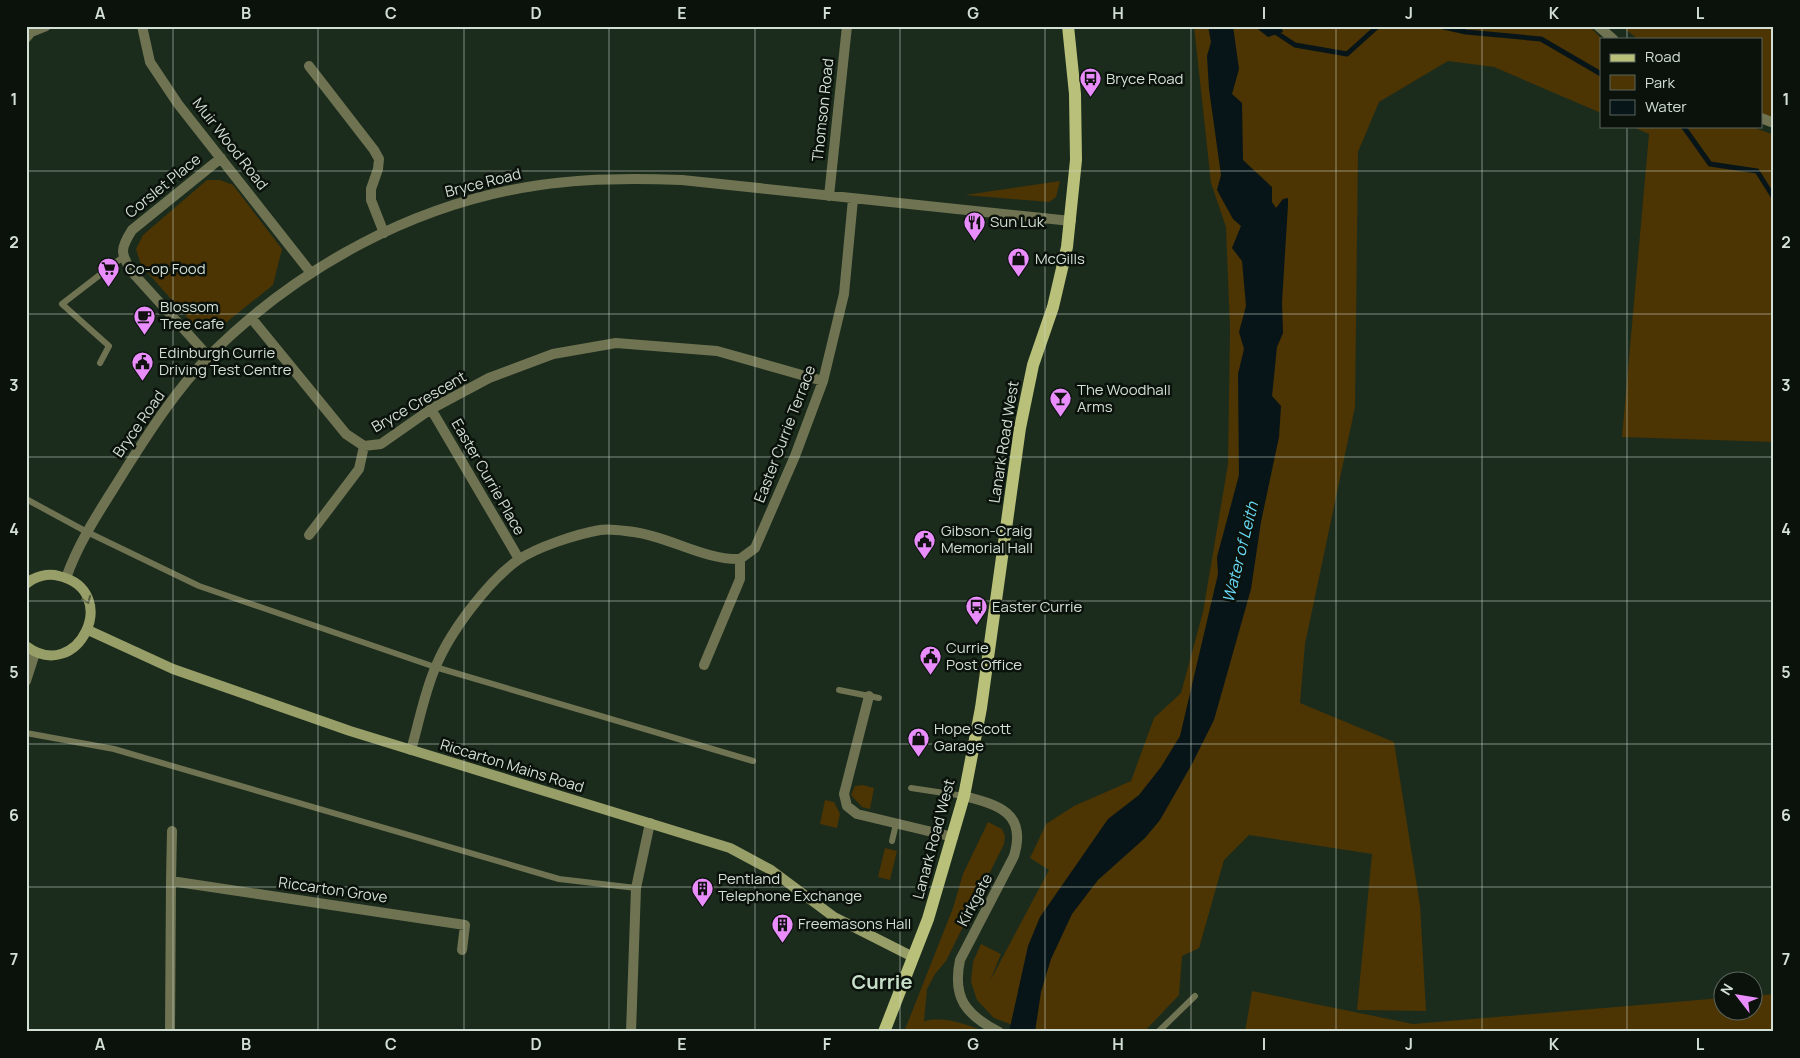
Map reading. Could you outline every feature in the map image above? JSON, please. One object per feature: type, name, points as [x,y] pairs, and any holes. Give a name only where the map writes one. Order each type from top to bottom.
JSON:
[{"type":"main road","name":"Lanark Road West","points":[[884,1032],[928,919],[964,796],[981,708],[1020,428],[1033,365],[1060,278],[1071,221],[1076,160],[1076,126],[1073,57],[1068,26]]},
{"type":"street","points":[[26,38],[31,32],[46,26]]},
{"type":"street","name":"Muir Wood Road","points":[[142,26],[150,62],[310,273]]},
{"type":"street","name":"Thomson Road","points":[[829,196],[847,26]]},
{"type":"street","points":[[1598,26],[1613,38]]},
{"type":"street","points":[[309,66],[379,159],[371,200],[384,233]]},
{"type":"street","points":[[1762,118],[1774,123]]},
{"type":"street","name":"Corslet Place","points":[[123,257],[123,244],[132,230],[221,158]]},
{"type":"street","name":"Bryce Road","points":[[66,578],[87,532],[154,424],[209,357],[252,319],[310,273],[344,252],[433,212],[491,195],[540,185],[598,179],[682,180],[1071,221]]},
{"type":"street","name":"Easter Currie Terrace","points":[[740,559],[755,548],[795,456],[823,381],[844,294],[853,199]]},
{"type":"street","points":[[123,257],[132,272],[209,357]]},
{"type":"street","points":[[252,319],[346,434],[364,446]]},
{"type":"street","name":"Bryce Crescent","points":[[309,534],[359,469],[364,446],[381,444],[431,409],[490,378],[552,354],[616,343],[717,351],[823,381]]},
{"type":"street","name":"Easter Currie Place","points":[[431,409],[519,559]]},
{"type":"street","points":[[411,750],[436,667],[456,630],[485,591],[519,559],[565,539],[602,530],[635,532],[676,542],[724,559],[740,559],[740,579],[704,665]]},
{"type":"street","points":[[26,584],[42,576],[54,575],[66,578],[81,589],[90,605],[91,618],[88,630],[81,641],[71,649],[59,654],[35,653],[26,646]]},
{"type":"street","name":"Riccarton Mains Road","points":[[88,630],[173,669],[411,750],[730,848],[752,858],[834,917],[913,956]]},
{"type":"street","points":[[26,681],[35,653]]},
{"type":"street","points":[[869,696],[845,788],[845,800],[856,814],[953,837]]},
{"type":"street","name":"Kirkgate","points":[[964,796],[985,801],[1006,811],[1018,830],[1018,844],[1014,856],[960,960],[957,974],[960,998],[966,1008],[983,1023],[999,1032]]},
{"type":"street","points":[[631,1032],[636,888],[650,823]]},
{"type":"street","points":[[170,1032],[172,831]]},
{"type":"street","name":"Riccarton Grove","points":[[171,881],[465,925],[462,950]]},
{"type":"lane","points":[[100,363],[109,346],[62,304],[123,257]]},
{"type":"lane","points":[[26,499],[87,532],[199,586],[436,667],[753,761]]},
{"type":"lane","points":[[838,690],[879,698]]},
{"type":"lane","points":[[26,733],[114,749],[559,879],[636,888]]},
{"type":"lane","points":[[911,788],[964,796]]},
{"type":"lane","points":[[892,841],[896,824]]},
{"type":"lane","points":[[1158,1032],[1195,996]]},
{"type":"green space","points":[[1194,26],[1589,26],[1601,38],[1600,113],[1494,67],[1448,61],[1379,102],[1358,152],[1355,407],[1305,644],[1300,703],[1394,742],[1420,905],[1426,1011],[1357,1010],[1372,854],[1249,835],[1224,860],[1199,948],[1182,956],[1179,995],[1144,1032],[1031,1032],[994,1018],[977,1000],[971,982],[973,962],[981,944],[1001,954],[990,981],[1049,870],[1030,858],[1046,824],[1074,806],[1131,781],[1154,718],[1181,693],[1203,612],[1228,464],[1230,329],[1226,227],[1211,183]]},
{"type":"green space","points":[[1621,26],[1774,26],[1774,119],[1762,113],[1762,38],[1637,38]]},
{"type":"green space","points":[[1636,128],[1755,128],[1774,135],[1774,442],[1622,437],[1649,134]]},
{"type":"green space","points":[[207,180],[220,180],[233,185],[282,249],[273,285],[223,325],[192,323],[141,265],[136,249],[143,235]]},
{"type":"green space","points":[[1060,181],[1056,197],[1049,202],[965,195]]},
{"type":"green space","points":[[863,785],[874,788],[870,809],[862,807],[851,795],[855,786]]},
{"type":"green space","points":[[825,800],[834,802],[840,814],[837,828],[820,824]]},
{"type":"green space","points":[[988,822],[1002,829],[1005,836],[1004,844],[946,961],[935,974],[927,989],[924,1021],[948,1020],[986,1032],[904,1032],[953,908],[963,874]]},
{"type":"green space","points":[[885,848],[897,851],[890,880],[878,877]]},
{"type":"green space","points":[[1252,991],[1413,1024],[1712,999],[1712,1020],[1762,1020],[1762,995],[1774,994],[1774,1032],[1245,1032]]},
{"type":"water","name":"Water of Leith","points":[[1208,26],[1233,26],[1239,69],[1232,94],[1242,103],[1243,160],[1272,187],[1272,202],[1276,208],[1283,199],[1288,198],[1282,302],[1283,333],[1277,347],[1272,396],[1281,406],[1279,437],[1261,522],[1251,589],[1214,720],[1192,764],[1160,820],[1145,838],[1098,880],[1072,914],[1051,959],[1041,992],[1035,1032],[1009,1032],[1028,946],[1040,917],[1108,819],[1139,795],[1161,767],[1180,736],[1218,574],[1217,557],[1239,475],[1238,374],[1244,349],[1239,332],[1246,306],[1242,261],[1232,248],[1241,226],[1233,219],[1217,190],[1221,175],[1209,89],[1207,56],[1211,42]]},
{"type":"water","points":[[1254,26],[1281,26],[1283,32],[1268,37]]},
{"type":"waterway","points":[[1266,26],[1295,45],[1347,54],[1378,26]]},
{"type":"waterway","points":[[1439,26],[1466,32],[1541,39],[1600,73]]},
{"type":"waterway","points":[[1684,128],[1710,164],[1757,171],[1774,198]]},
{"type":"place","name":"Bryce Road","points":[[1090,98]]},
{"type":"place","name":"Sun Luk","points":[[974,241]]},
{"type":"place","name":"McGills","points":[[1019,278]]},
{"type":"place","name":"Co-op Food","points":[[109,288]]},
{"type":"place","name":"Blossom Tree cafe","points":[[144,335]]},
{"type":"place","name":"Edinburgh Currie Driving Test Centre","points":[[143,381]]},
{"type":"place","name":"The Woodhall Arms","points":[[1061,418]]},
{"type":"place","name":"Gibson-Craig Memorial Hall","points":[[925,559]]},
{"type":"place","name":"Easter Currie","points":[[976,626]]},
{"type":"place","name":"Currie Post Office","points":[[930,676]]},
{"type":"place","name":"Hope Scott Garage","points":[[918,757]]},
{"type":"place","name":"Pentland Telephone Exchange","points":[[702,907]]},
{"type":"place","name":"Freemasons Hall","points":[[782,943]]},
{"type":"district","name":"Currie","points":[[882,982]]}]
